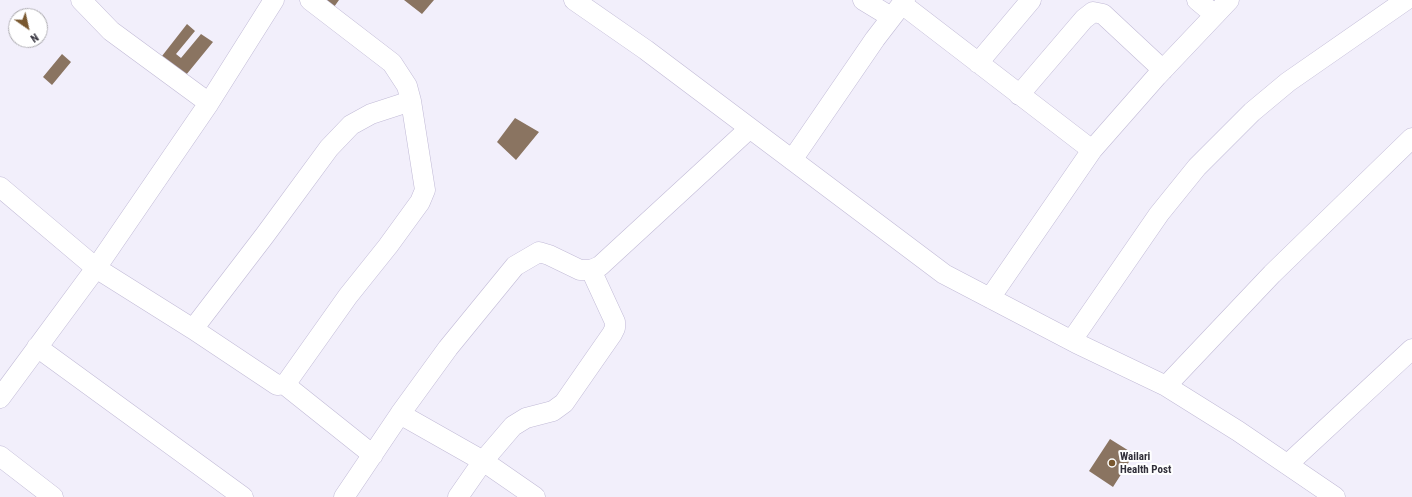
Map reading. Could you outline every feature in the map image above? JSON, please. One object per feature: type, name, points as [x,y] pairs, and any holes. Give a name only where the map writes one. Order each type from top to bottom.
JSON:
[{"type":"street","points":[[81,0],[111,31],[209,103]]},
{"type":"street","points":[[0,398],[96,268],[209,103],[274,0]]},
{"type":"street","points":[[284,384],[287,382],[348,296],[388,246],[420,202],[425,190],[411,101],[407,86],[392,63],[310,0]]},
{"type":"street","points":[[574,0],[596,7],[646,50],[944,274],[1072,340],[1166,386],[1288,464],[1335,497]]},
{"type":"street","points":[[863,0],[899,7],[978,63],[1092,150]]},
{"type":"street","points":[[978,63],[1031,0]]},
{"type":"street","points":[[1197,0],[1215,15]]},
{"type":"street","points":[[990,298],[1092,150],[1163,70],[1229,0]]},
{"type":"street","points":[[1072,340],[1159,214],[1197,167],[1252,112],[1288,82],[1406,0]]},
{"type":"street","points":[[792,160],[875,38],[899,7]]},
{"type":"street","points":[[1019,95],[1084,18],[1094,12],[1104,14],[1163,70]]},
{"type":"street","points":[[193,329],[329,148],[351,125],[371,114],[411,101]]},
{"type":"street","points":[[344,497],[400,414],[448,348],[515,266],[539,252],[549,255],[580,270],[591,270],[600,266],[750,128]]},
{"type":"street","points":[[1166,386],[1272,274],[1412,138]]},
{"type":"street","points":[[0,187],[96,268],[277,384],[284,384],[373,455]]},
{"type":"street","points":[[458,497],[484,461],[513,426],[526,418],[553,411],[564,403],[612,334],[615,328],[615,322],[591,270]]},
{"type":"street","points":[[37,347],[243,497]]},
{"type":"street","points":[[1288,464],[1412,349]]},
{"type":"street","points":[[400,414],[484,461],[534,497]]},
{"type":"street","points":[[0,456],[52,497]]},
{"type":"building","points":[[323,0],[339,0],[334,7]]},
{"type":"building","points":[[404,0],[434,0],[422,14]]},
{"type":"building","points":[[187,24],[195,31],[176,54],[181,58],[201,34],[213,42],[186,75],[162,56]]},
{"type":"building","points":[[62,54],[71,62],[52,85],[43,77]]},
{"type":"building","points":[[515,118],[539,132],[516,160],[497,142]]},
{"type":"building","name":"Wailari Health Post","points":[[1110,439],[1134,454],[1113,487],[1089,471]]},
{"type":"place","name":"Wailari Health Post","points":[[1112,463]]}]
